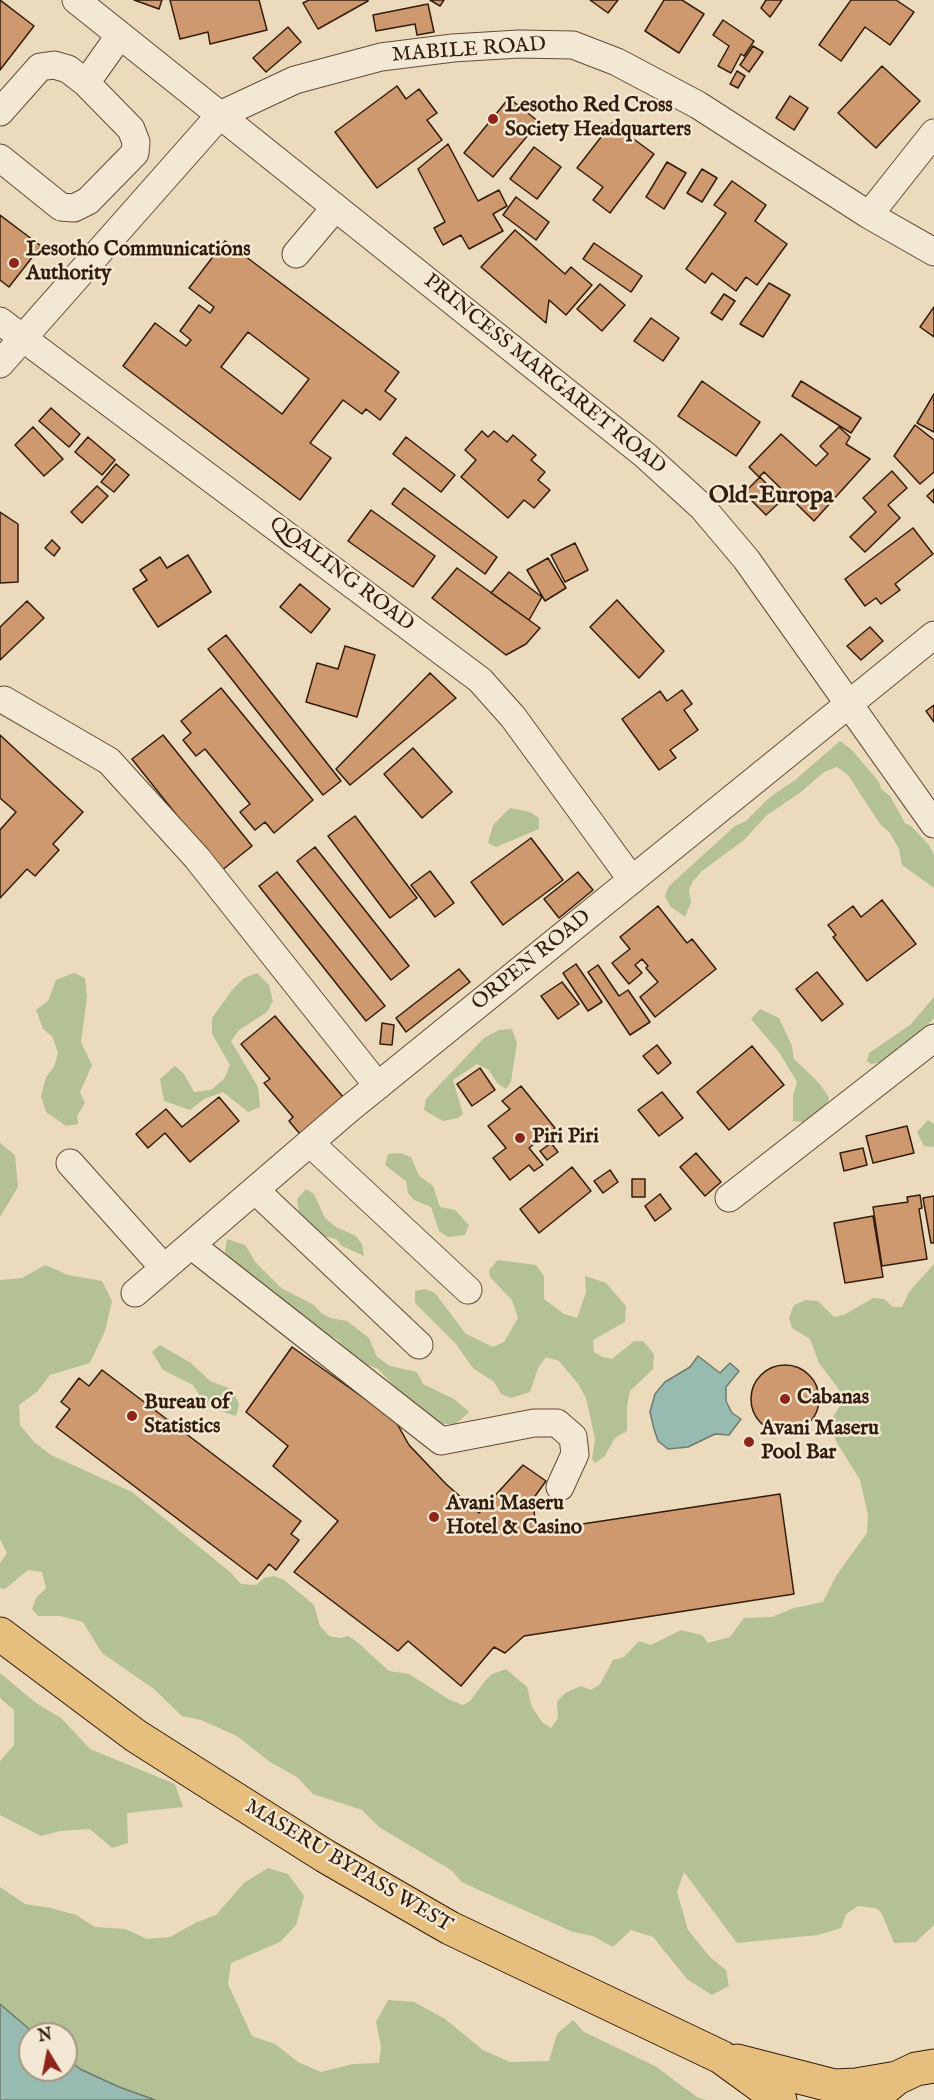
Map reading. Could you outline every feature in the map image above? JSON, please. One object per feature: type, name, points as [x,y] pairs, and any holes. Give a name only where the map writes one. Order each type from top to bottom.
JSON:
[{"type":"main road","name":"MASERU BYPASS WEST","points":[[0,1634],[136,1736],[325,1857],[450,1928],[721,2057]]},
{"type":"main road","points":[[721,2057],[834,2085],[856,2085],[911,2073]]},
{"type":"main road","points":[[721,2057],[780,2100]]},
{"type":"street","name":"PRINCESS MARGARET ROAD","points":[[76,0],[645,455],[702,507],[746,559],[934,824]]},
{"type":"street","points":[[86,83],[120,35]]},
{"type":"street","name":"MABILE ROAD","points":[[0,364],[220,115],[295,80],[381,57],[453,48],[519,44],[573,45],[617,62],[698,105],[869,215],[934,252]]},
{"type":"street","points":[[0,112],[40,67],[54,65],[68,69],[86,83],[131,129],[136,142],[135,153],[88,201],[74,208],[61,207],[0,158]]},
{"type":"street","points":[[869,215],[934,133]]},
{"type":"street","points":[[296,255],[335,208]]},
{"type":"street","name":"QOALING ROAD","points":[[0,321],[480,680],[513,717],[632,880]]},
{"type":"street","name":"ORPEN ROAD","points":[[135,1293],[378,1086],[934,635]]},
{"type":"street","points":[[4,700],[109,761],[197,858],[378,1086]]},
{"type":"street","points":[[729,1198],[934,1038]]},
{"type":"street","points":[[310,1143],[468,1290]]},
{"type":"street","points":[[70,1163],[164,1268]]},
{"type":"street","points":[[255,1190],[419,1345]]},
{"type":"street","points":[[191,1245],[441,1442],[534,1423],[557,1423],[573,1437],[575,1454],[560,1487]]},
{"type":"green space","points":[[840,741],[852,750],[879,782],[881,789],[890,796],[905,823],[911,826],[929,845],[934,855],[934,888],[902,865],[899,849],[890,833],[880,824],[848,775],[837,767],[824,772],[801,792],[767,815],[744,840],[702,871],[689,890],[691,902],[685,917],[670,906],[665,896],[669,886],[735,826],[746,821],[769,798],[795,780]]},
{"type":"green space","points":[[510,808],[530,812],[539,818],[539,829],[496,847],[488,843],[493,825]]},
{"type":"green space","points":[[74,973],[85,978],[87,997],[81,1042],[92,1065],[80,1092],[85,1103],[77,1116],[78,1124],[66,1126],[46,1112],[41,1096],[46,1077],[54,1067],[58,1053],[52,1036],[43,1029],[36,1010],[48,1001],[56,980]]},
{"type":"green space","points":[[257,973],[269,985],[273,1001],[267,1012],[239,1030],[231,1041],[258,1087],[260,1107],[248,1112],[223,1092],[204,1099],[190,1110],[164,1101],[160,1079],[175,1066],[184,1074],[194,1092],[211,1090],[224,1079],[230,1065],[212,1034],[212,1018],[232,990],[244,978]]},
{"type":"green space","points":[[934,997],[934,1018],[920,1033],[887,1061],[871,1064],[867,1061],[869,1053],[910,1025]]},
{"type":"green space","points":[[760,1009],[779,1018],[792,1046],[794,1059],[818,1082],[829,1097],[826,1110],[814,1123],[793,1121],[793,1096],[797,1082],[779,1052],[751,1019]]},
{"type":"green space","points":[[512,1029],[517,1043],[511,1082],[506,1089],[497,1083],[489,1070],[477,1064],[453,1080],[463,1114],[458,1118],[443,1121],[424,1110],[426,1099],[484,1038],[499,1030]]},
{"type":"green space","points":[[928,1120],[934,1124],[934,1147],[924,1146],[917,1132]]},
{"type":"green space","points":[[0,1143],[15,1155],[18,1187],[0,1217]]},
{"type":"green space","points":[[400,1153],[411,1157],[419,1176],[433,1186],[440,1207],[455,1210],[469,1225],[465,1235],[448,1237],[439,1231],[431,1207],[414,1200],[408,1193],[406,1181],[385,1165],[388,1154]]},
{"type":"green space","points":[[306,1189],[314,1194],[325,1218],[336,1227],[356,1236],[362,1244],[364,1256],[342,1246],[336,1239],[323,1236],[299,1214],[297,1199]]},
{"type":"green space","points":[[227,1239],[245,1245],[256,1263],[281,1288],[314,1305],[330,1318],[347,1321],[369,1338],[377,1357],[390,1366],[417,1372],[423,1384],[454,1399],[469,1412],[456,1424],[439,1424],[399,1391],[378,1369],[356,1360],[337,1339],[308,1326],[303,1315],[228,1265],[225,1251]]},
{"type":"green space","points":[[498,1260],[536,1265],[544,1276],[544,1299],[564,1314],[577,1318],[586,1292],[585,1276],[606,1283],[626,1306],[625,1322],[593,1340],[594,1352],[612,1359],[634,1341],[643,1341],[654,1354],[653,1369],[630,1391],[627,1406],[627,1431],[615,1438],[604,1457],[595,1463],[592,1459],[595,1439],[586,1398],[579,1385],[559,1361],[546,1357],[538,1368],[530,1392],[511,1398],[501,1394],[494,1382],[473,1368],[456,1344],[415,1303],[415,1291],[425,1289],[435,1293],[466,1334],[493,1347],[504,1342],[518,1318],[512,1300],[490,1277],[489,1270]]},
{"type":"green space","points":[[934,1264],[934,1925],[916,1942],[894,1943],[881,1912],[875,1908],[858,1906],[846,1914],[841,1928],[818,1935],[737,1943],[684,1872],[677,1892],[688,1930],[710,1957],[726,1970],[729,1986],[712,1995],[687,1979],[653,1937],[631,1930],[613,1947],[593,1936],[573,1932],[481,1891],[462,1882],[451,1870],[379,1827],[362,1810],[313,1794],[297,1777],[270,1762],[237,1736],[201,1720],[182,1716],[154,1689],[102,1653],[83,1622],[60,1616],[38,1616],[32,1609],[36,1598],[46,1588],[42,1572],[28,1570],[5,1589],[0,1588],[0,1563],[7,1553],[0,1539],[0,1280],[22,1278],[45,1265],[68,1275],[102,1281],[112,1301],[105,1331],[90,1363],[50,1375],[37,1392],[19,1405],[20,1425],[34,1442],[51,1455],[132,1492],[230,1572],[241,1584],[256,1585],[264,1578],[274,1576],[284,1580],[314,1605],[320,1626],[329,1636],[340,1638],[348,1636],[389,1671],[409,1674],[450,1700],[463,1705],[470,1701],[492,1674],[506,1669],[527,1687],[532,1707],[542,1722],[551,1728],[558,1718],[557,1702],[565,1693],[581,1686],[591,1690],[600,1684],[613,1660],[624,1657],[639,1641],[651,1645],[681,1630],[702,1635],[708,1643],[730,1637],[744,1618],[772,1617],[794,1608],[823,1602],[836,1576],[867,1533],[868,1515],[860,1480],[837,1443],[829,1423],[842,1403],[838,1388],[819,1363],[810,1339],[792,1328],[789,1318],[794,1305],[806,1300],[818,1301],[834,1317],[844,1315],[873,1298],[884,1299],[893,1307],[902,1307],[909,1292]]},
{"type":"green space","points":[[160,1345],[191,1363],[210,1381],[233,1390],[239,1405],[236,1416],[206,1406],[193,1385],[163,1370],[152,1352]]},
{"type":"green space","points":[[0,1673],[36,1703],[61,1718],[90,1749],[175,1784],[183,1807],[127,1813],[128,1843],[112,1848],[90,1829],[60,1831],[41,1836],[0,1815],[0,1761],[14,1745],[14,1710],[0,1698]]},
{"type":"green space","points":[[268,1868],[288,1874],[304,1896],[296,1925],[280,1942],[231,1963],[228,1984],[252,2036],[275,2044],[298,2062],[321,2072],[353,2064],[379,2063],[381,2047],[376,2022],[388,2000],[414,2002],[445,2019],[483,2050],[510,2062],[549,2061],[557,2034],[573,2020],[584,2032],[655,2066],[697,2097],[706,2100],[155,2100],[119,2087],[78,2067],[78,2022],[21,2022],[0,2004],[0,1887],[25,1904],[76,1915],[95,1927],[125,1929],[147,1939],[170,1937],[195,1923],[216,1915],[244,1883]]},
{"type":"water","points":[[698,1356],[720,1373],[730,1363],[739,1371],[726,1387],[726,1401],[732,1413],[741,1419],[729,1435],[715,1434],[688,1447],[668,1449],[658,1441],[654,1429],[650,1412],[655,1394],[665,1382],[690,1367]]},
{"type":"water","points":[[0,2004],[21,2022],[18,2022],[18,2082],[78,2082],[78,2067],[119,2087],[155,2100],[0,2100]]},
{"type":"building","points":[[0,0],[34,26],[0,70]]},
{"type":"building","points":[[134,0],[162,0],[159,9]]},
{"type":"building","points":[[170,0],[259,0],[267,30],[210,44],[208,32],[180,39]]},
{"type":"building","points":[[309,0],[368,1],[318,29],[303,3]]},
{"type":"building","points":[[430,0],[444,0],[440,6]]},
{"type":"building","points":[[590,0],[618,0],[608,13]]},
{"type":"building","points":[[664,0],[682,0],[704,14],[679,53],[645,31]]},
{"type":"building","points":[[766,0],[782,0],[770,17],[761,8]]},
{"type":"building","points":[[851,0],[896,0],[914,12],[890,45],[865,27],[841,61],[819,45]]},
{"type":"building","points":[[428,4],[434,32],[417,35],[415,24],[376,31],[373,15]]},
{"type":"building","points":[[723,20],[754,41],[744,56],[741,54],[731,73],[718,66],[729,46],[713,35]]},
{"type":"building","points":[[288,27],[301,42],[266,72],[253,58]]},
{"type":"building","points":[[753,46],[763,52],[749,72],[740,65]]},
{"type":"building","points":[[882,66],[920,101],[876,148],[838,113]]},
{"type":"building","points":[[737,71],[745,76],[738,88],[730,84]]},
{"type":"building","points":[[397,86],[406,99],[419,89],[437,113],[427,120],[442,140],[377,188],[335,132]]},
{"type":"building","points":[[790,96],[808,108],[794,130],[776,118]]},
{"type":"building","points":[[509,98],[539,122],[493,177],[464,153]]},
{"type":"building","points":[[612,123],[654,154],[610,213],[593,200],[603,187],[577,168]]},
{"type":"building","points":[[448,144],[478,201],[499,190],[507,206],[493,214],[503,231],[469,249],[461,235],[443,245],[434,228],[445,222],[418,169]]},
{"type":"building","points":[[534,147],[561,167],[537,199],[510,179]]},
{"type":"building","points":[[667,162],[686,173],[664,209],[646,197]]},
{"type":"building","points":[[702,169],[717,178],[702,202],[687,193]]},
{"type":"building","points":[[732,181],[766,205],[755,221],[787,244],[757,285],[746,277],[736,291],[712,273],[705,283],[686,269],[726,213],[714,205]]},
{"type":"building","points":[[516,197],[549,222],[536,240],[503,215]]},
{"type":"building","name":"Lesotho Communications Authority","points":[[0,215],[41,246],[9,287],[0,280]]},
{"type":"building","points":[[515,230],[565,274],[571,267],[592,285],[566,315],[549,300],[546,323],[481,267]]},
{"type":"building","points":[[225,241],[399,372],[385,391],[396,399],[380,420],[366,409],[362,414],[343,400],[310,443],[331,458],[300,500],[123,366],[155,323],[186,346],[191,340],[180,331],[199,305],[210,313],[214,307],[189,288]],"holes":[[[248,332],[309,379],[282,414],[221,367]]]},
{"type":"building","points":[[594,243],[642,276],[631,292],[583,259]]},
{"type":"building","points":[[769,283],[790,295],[763,337],[740,324]]},
{"type":"building","points":[[600,284],[625,305],[602,331],[577,309]]},
{"type":"building","points":[[724,294],[735,301],[722,320],[711,313]]},
{"type":"building","points":[[934,307],[934,337],[920,327]]},
{"type":"building","points":[[651,318],[679,338],[663,361],[634,341]]},
{"type":"building","points":[[702,381],[760,422],[736,456],[678,416]]},
{"type":"building","points":[[801,381],[861,418],[851,433],[792,396]]},
{"type":"building","points":[[934,394],[934,432],[917,423]]},
{"type":"building","points":[[51,408],[80,434],[69,447],[39,421]]},
{"type":"building","points":[[915,425],[934,440],[934,472],[920,484],[894,456]]},
{"type":"building","points":[[33,427],[63,459],[44,476],[15,445]]},
{"type":"building","points":[[839,427],[850,437],[846,444],[870,459],[814,521],[764,472],[759,477],[749,467],[781,434],[816,466],[828,454],[820,446]]},
{"type":"building","points":[[482,431],[488,437],[494,431],[507,442],[513,435],[536,455],[531,460],[545,472],[538,480],[550,490],[534,508],[524,500],[508,518],[461,477],[476,460],[465,450]]},
{"type":"building","points":[[88,437],[115,460],[102,475],[75,452]]},
{"type":"building","points":[[406,437],[455,475],[441,492],[393,454]]},
{"type":"building","points":[[116,464],[129,475],[114,492],[101,482]]},
{"type":"building","points":[[892,471],[907,488],[888,505],[900,518],[865,552],[850,537],[876,512],[863,498]]},
{"type":"building","points":[[760,477],[782,500],[766,515],[744,493]]},
{"type":"building","points":[[97,486],[108,496],[82,523],[71,512]]},
{"type":"building","points":[[404,488],[497,557],[485,574],[392,504]]},
{"type":"building","points":[[934,489],[934,503],[927,496]]},
{"type":"building","points":[[371,510],[435,556],[413,587],[348,541]]},
{"type":"building","points":[[0,512],[18,524],[18,582],[0,583]]},
{"type":"building","points":[[913,528],[933,554],[895,584],[900,590],[881,604],[876,598],[865,606],[845,579]]},
{"type":"building","points":[[52,540],[60,548],[54,556],[45,548]]},
{"type":"building","points":[[575,543],[588,570],[565,582],[551,555]]},
{"type":"building","points":[[188,555],[211,592],[158,627],[133,589],[147,580],[140,570],[160,557],[167,568]]},
{"type":"building","points":[[548,558],[566,588],[545,601],[527,570]]},
{"type":"building","points":[[457,568],[540,628],[526,644],[506,655],[432,598]]},
{"type":"building","points":[[509,572],[542,597],[529,620],[491,593]]},
{"type":"building","points":[[300,584],[330,609],[311,633],[280,607]]},
{"type":"building","points":[[617,600],[664,651],[639,678],[590,627]]},
{"type":"building","points":[[27,601],[44,618],[0,660],[0,627]]},
{"type":"building","points":[[870,627],[883,641],[861,660],[847,646]]},
{"type":"building","points":[[226,635],[341,781],[323,795],[208,649]]},
{"type":"building","points":[[345,646],[375,655],[357,717],[306,702],[317,663],[338,669]]},
{"type":"building","points":[[430,673],[456,698],[350,785],[336,769]]},
{"type":"building","points":[[221,688],[313,800],[274,833],[265,822],[255,830],[240,812],[250,804],[205,749],[196,756],[183,740],[191,733],[181,721]]},
{"type":"building","points":[[682,690],[692,704],[684,710],[698,730],[670,750],[676,758],[659,770],[622,719],[660,691],[667,701]]},
{"type":"building","points":[[934,705],[934,722],[926,711]]},
{"type":"building","points":[[0,735],[83,812],[53,844],[59,850],[35,876],[27,869],[0,898],[0,830],[16,812],[0,798]]},
{"type":"building","points":[[163,735],[252,846],[221,871],[132,759]]},
{"type":"building","points":[[413,748],[452,792],[422,818],[384,774]]},
{"type":"building","points":[[355,816],[417,898],[390,918],[328,836]]},
{"type":"building","points":[[531,838],[563,880],[503,925],[471,882]]},
{"type":"building","points":[[315,847],[409,966],[391,980],[297,861]]},
{"type":"building","points":[[430,871],[454,903],[435,917],[411,885]]},
{"type":"building","points":[[277,872],[385,1006],[366,1021],[259,886]]},
{"type":"building","points":[[578,872],[593,890],[559,918],[544,899]]},
{"type":"building","points":[[882,900],[916,944],[867,981],[833,937],[836,935],[828,925],[853,906],[861,917]]},
{"type":"building","points":[[658,906],[687,943],[692,939],[716,969],[655,1017],[640,997],[658,982],[646,968],[648,966],[642,959],[635,965],[642,973],[629,984],[612,963],[630,949],[620,937]]},
{"type":"building","points":[[576,964],[602,1002],[588,1011],[563,973]]},
{"type":"building","points":[[598,965],[619,996],[628,990],[650,1022],[630,1035],[588,972]]},
{"type":"building","points":[[459,969],[470,982],[406,1032],[396,1018]]},
{"type":"building","points":[[817,972],[843,1004],[822,1021],[796,989]]},
{"type":"building","points":[[562,982],[579,1004],[558,1019],[541,996]]},
{"type":"building","points":[[275,1016],[349,1104],[305,1140],[289,1121],[293,1117],[264,1083],[270,1079],[241,1044]]},
{"type":"building","points":[[382,1023],[394,1025],[392,1045],[380,1044]]},
{"type":"building","points":[[657,1045],[671,1063],[658,1074],[643,1056]]},
{"type":"building","points":[[752,1046],[784,1085],[729,1130],[697,1092]]},
{"type":"building","points":[[480,1068],[495,1090],[472,1106],[457,1084]]},
{"type":"building","name":"Piri Piri","points":[[521,1086],[555,1128],[529,1148],[543,1165],[534,1171],[529,1165],[510,1180],[493,1158],[506,1148],[488,1126],[510,1109],[502,1101]]},
{"type":"building","points":[[662,1092],[683,1118],[659,1136],[638,1110]]},
{"type":"building","points":[[219,1097],[239,1121],[190,1162],[165,1133],[148,1148],[136,1134],[166,1109],[182,1127]]},
{"type":"building","points":[[907,1126],[914,1153],[873,1163],[866,1136]]},
{"type":"building","points":[[551,1143],[558,1152],[547,1160],[540,1151]]},
{"type":"building","points":[[863,1148],[867,1165],[844,1171],[840,1153]]},
{"type":"building","points":[[696,1153],[721,1182],[705,1196],[680,1167]]},
{"type":"building","points":[[572,1167],[591,1191],[539,1233],[520,1209]]},
{"type":"building","points":[[610,1170],[618,1182],[603,1193],[594,1181]]},
{"type":"building","points":[[632,1179],[645,1179],[645,1197],[632,1197]]},
{"type":"building","points":[[660,1194],[671,1209],[655,1221],[645,1206]]},
{"type":"building","points":[[920,1195],[922,1208],[919,1209],[927,1259],[882,1266],[873,1207],[908,1202],[907,1197]]},
{"type":"building","points":[[934,1196],[934,1243],[931,1243],[923,1198]]},
{"type":"building","points":[[873,1216],[883,1277],[845,1283],[834,1223]]},
{"type":"building","name":"Avani Maseru Hotel & Casino","points":[[292,1347],[395,1420],[409,1445],[446,1484],[479,1513],[523,1465],[546,1481],[533,1499],[536,1531],[780,1494],[794,1594],[524,1636],[505,1653],[494,1647],[461,1686],[408,1641],[398,1651],[294,1572],[338,1521],[273,1466],[288,1446],[246,1412]]},
{"type":"building","name":"Cabanas","points":[[778,1365],[792,1365],[804,1370],[814,1380],[819,1399],[814,1418],[804,1428],[792,1433],[778,1433],[766,1428],[756,1418],[751,1406],[751,1392],[756,1380],[766,1370]]},
{"type":"building","points":[[102,1370],[301,1521],[291,1534],[299,1540],[276,1570],[269,1564],[257,1579],[56,1427],[70,1409],[61,1402],[79,1378],[89,1386]]},
{"type":"place","name":"Lesotho Red Cross Society Headquarters","points":[[493,119]]},
{"type":"place","name":"Lesotho Communications Authority","points":[[14,263]]},
{"type":"place","name":"Piri Piri","points":[[520,1138]]},
{"type":"place","name":"Cabanas","points":[[785,1399]]},
{"type":"place","name":"Bureau of Statistics","points":[[132,1416]]},
{"type":"place","name":"Avani Maseru Pool Bar","points":[[749,1442]]},
{"type":"place","name":"Avani Maseru Hotel & Casino","points":[[434,1517]]},
{"type":"district","name":"Old-Europa","points":[[771,497]]}]
